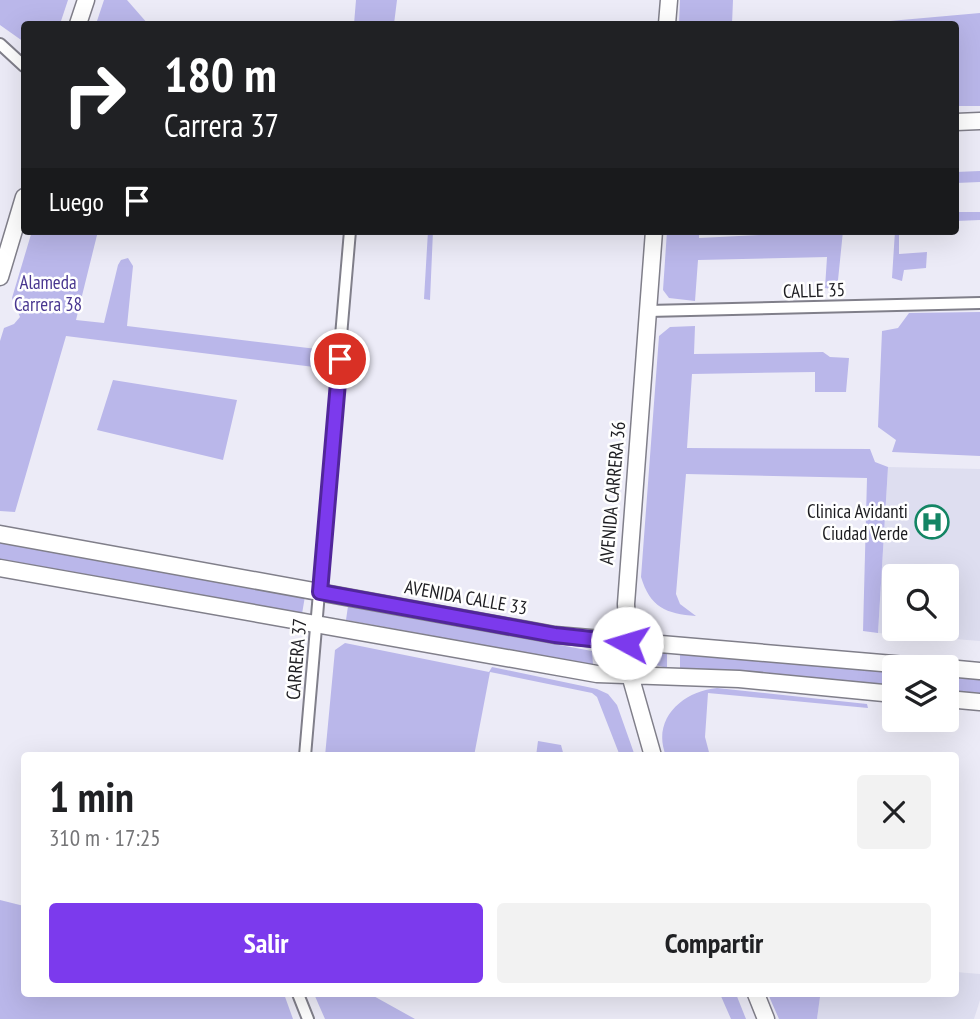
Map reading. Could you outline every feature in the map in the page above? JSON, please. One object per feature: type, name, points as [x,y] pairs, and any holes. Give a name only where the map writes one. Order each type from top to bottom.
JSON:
[{"type":"main road","points":[[79,21],[86,0]]},
{"type":"main road","points":[[667,21],[669,0]]},
{"type":"main road","points":[[959,122],[980,121]]},
{"type":"main road","points":[[0,277],[21,207]]},
{"type":"main road","name":"AVENIDA CARRERA 36","points":[[652,752],[630,675],[626,588],[654,235]]},
{"type":"main road","name":"AVENIDA CALLE 33","points":[[0,534],[555,635],[882,663]]},
{"type":"main road","points":[[0,568],[566,669],[630,675],[739,679],[882,693]]},
{"type":"main road","points":[[959,669],[980,671]]},
{"type":"main road","points":[[959,700],[980,702]]},
{"type":"main road","points":[[756,997],[766,1019]]},
{"type":"street","points":[[0,44],[21,63]]},
{"type":"street","name":"CARRERA 37","points":[[305,752],[350,235]]},
{"type":"street","name":"CALLE 35","points":[[648,311],[980,303]]},
{"type":"street","points":[[299,997],[308,1019]]},
{"type":"shaded area","name":"Clinica Avidanti Ciudad Verde","points":[[888,467],[980,469],[980,641],[959,639],[959,564],[882,564]]},
{"type":"shaded area","name":"Clinica Avidanti Ciudad Verde","points":[[882,567],[882,633],[878,633]]},
{"type":"shaded area","points":[[959,972],[980,974],[980,1000],[974,1019],[817,1019],[820,997],[959,997]]},
{"type":"green space","points":[[0,0],[68,0],[61,21],[21,21],[21,40],[0,25]]},
{"type":"green space","points":[[104,0],[127,0],[145,21],[97,21]]},
{"type":"green space","points":[[356,0],[397,0],[394,21],[354,21]]},
{"type":"green space","points":[[680,0],[733,0],[732,21],[679,21]]},
{"type":"green space","points":[[980,13],[980,106],[959,106],[959,21],[890,21]]},
{"type":"green space","points":[[980,171],[980,182],[959,183],[959,172]]},
{"type":"green space","points":[[959,212],[980,212],[980,220],[959,221]]},
{"type":"green space","name":"Alameda Carrera 38","points":[[31,235],[97,235],[76,320],[104,323],[118,265],[121,260],[128,258],[133,266],[127,326],[325,350],[322,368],[66,336],[15,512],[0,511],[0,341],[4,328],[14,324],[20,317],[12,298]]},
{"type":"green space","points":[[428,235],[433,235],[430,300],[424,299]]},
{"type":"green space","points":[[667,235],[699,235],[699,238],[843,235],[837,290],[825,288],[827,257],[698,260],[695,301],[669,298],[663,290]]},
{"type":"green space","points":[[895,235],[899,235],[899,254],[927,252],[926,268],[904,270],[902,281],[892,278]]},
{"type":"green space","points":[[980,312],[980,456],[892,452],[896,440],[878,427],[882,331],[898,328],[909,313]]},
{"type":"green space","points":[[695,326],[694,354],[823,352],[830,357],[849,358],[846,392],[815,392],[815,372],[692,374],[687,448],[870,449],[875,462],[888,467],[878,633],[863,631],[867,478],[686,474],[676,594],[680,604],[696,616],[668,611],[654,602],[649,595],[641,577],[659,336],[670,327]]},
{"type":"green space","points":[[113,380],[237,400],[223,460],[97,430]]},
{"type":"green space","points":[[0,541],[305,596],[302,614],[0,560]]},
{"type":"green space","points":[[348,606],[592,651],[593,665],[346,620]]},
{"type":"green space","points":[[345,643],[489,672],[492,667],[597,689],[608,694],[617,705],[634,752],[618,752],[597,697],[592,693],[490,672],[475,752],[325,752],[335,650]]},
{"type":"green space","points":[[667,651],[667,668],[652,664],[652,655]]},
{"type":"green space","points":[[680,652],[882,670],[882,685],[680,668]]},
{"type":"green space","points":[[959,676],[980,678],[980,693],[959,692]]},
{"type":"green space","points":[[717,688],[867,704],[868,708],[708,693],[705,737],[709,752],[665,752],[663,730],[673,709],[682,701],[704,690]]},
{"type":"green space","points":[[538,741],[561,745],[563,752],[537,752]]},
{"type":"green space","points":[[0,900],[21,905],[21,997],[285,997],[293,1019],[0,1019]]},
{"type":"green space","points":[[315,997],[375,997],[415,1019],[325,1019]]},
{"type":"green space","points":[[721,997],[737,997],[746,1019],[731,1019]]},
{"type":"green space","points":[[769,997],[820,997],[817,1019],[779,1019]]},
{"type":"place","name":"Clinica Avidanti Ciudad Verde","points":[[932,522]]},
{"type":"route","points":[[340,359],[320,592],[555,635],[627,643]]}]
